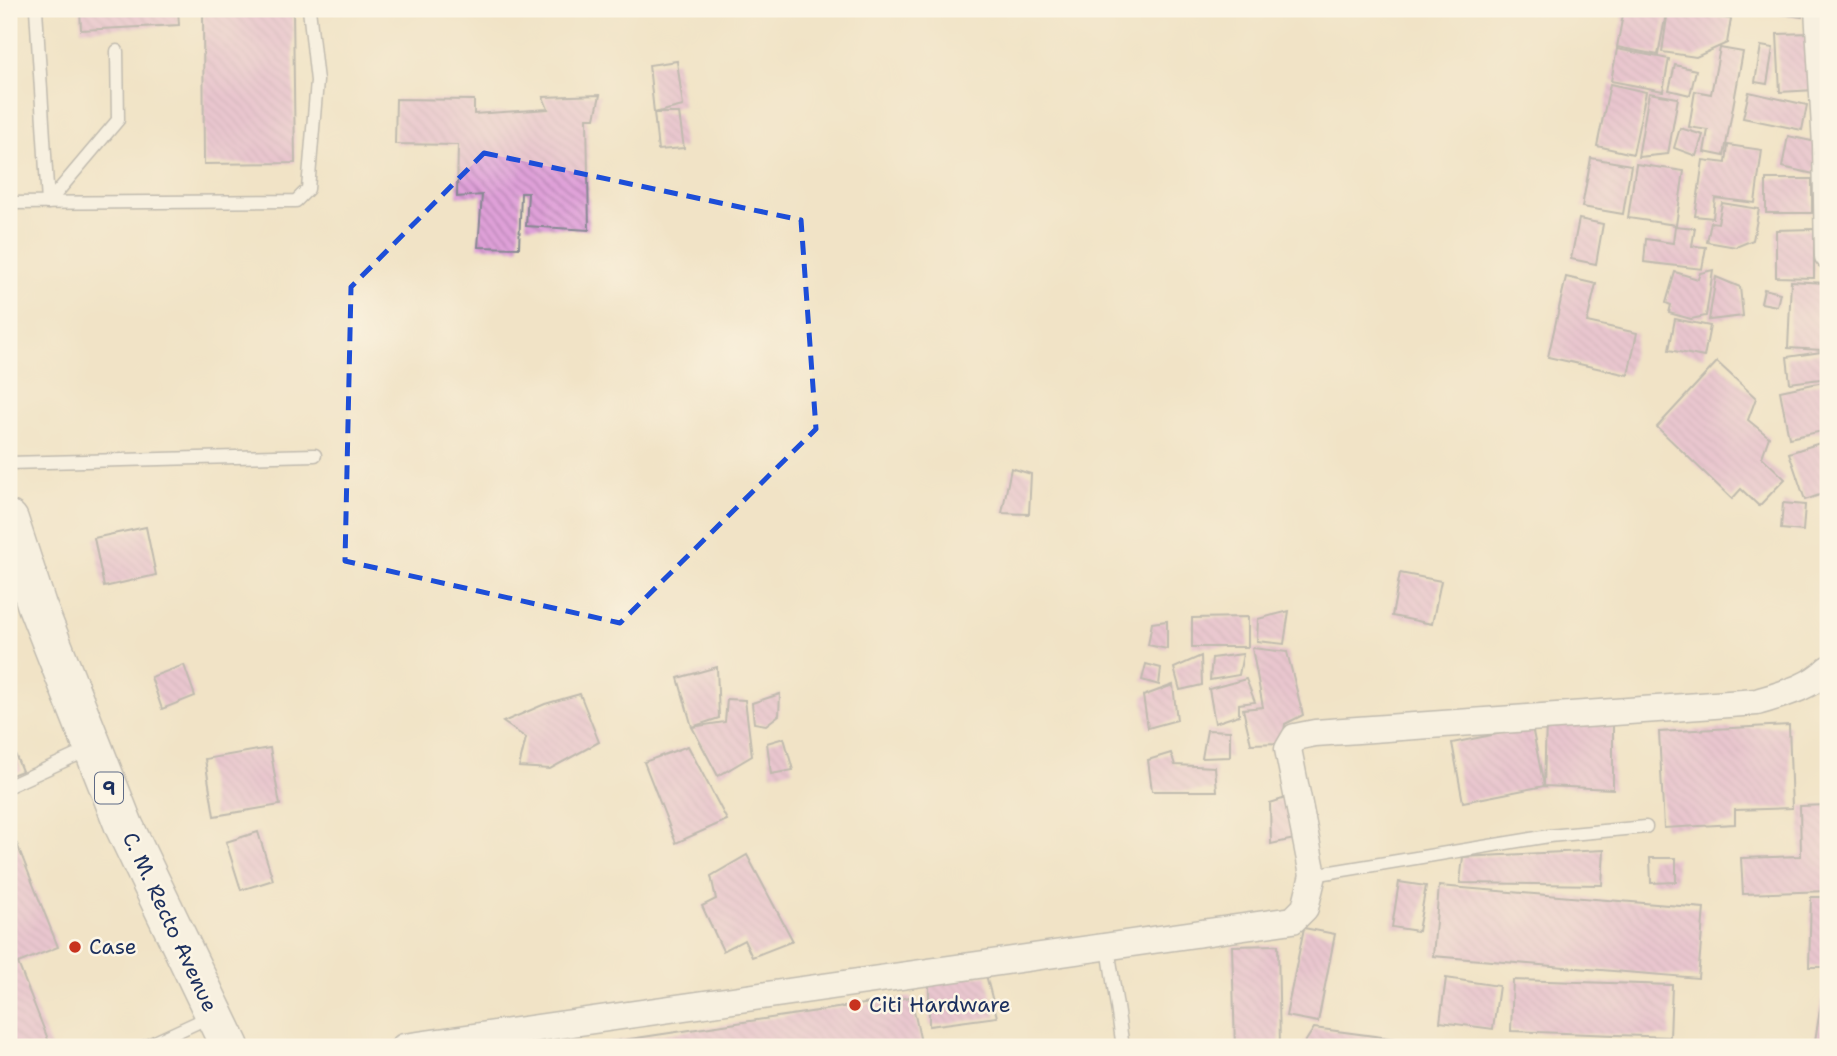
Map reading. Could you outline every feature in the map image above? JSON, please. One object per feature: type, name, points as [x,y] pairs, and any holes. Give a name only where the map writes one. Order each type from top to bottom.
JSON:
[{"type":"highway","name":"C. M. Recto Avenue","points":[[9,520],[37,606],[124,826],[222,1031]]},
{"type":"street","points":[[1818,9],[1826,145],[1828,256]]},
{"type":"street","points":[[404,1047],[1293,920],[1305,908],[1313,875],[1288,749],[1295,737],[1328,732],[1757,702],[1794,691],[1819,678],[1828,669]]},
{"type":"lane","points":[[36,9],[48,202]]},
{"type":"lane","points":[[9,202],[284,203],[302,197],[308,189],[317,81],[309,9]]},
{"type":"lane","points":[[48,202],[118,120],[117,51]]},
{"type":"lane","points":[[9,463],[315,455]]},
{"type":"lane","points":[[9,786],[93,747]]},
{"type":"lane","points":[[1313,875],[1378,862],[1549,836],[1646,827]]},
{"type":"lane","points":[[1108,947],[1123,1047]]},
{"type":"lane","points":[[144,1047],[222,1031]]},
{"type":"highlighted area","points":[[484,153],[801,220],[816,429],[620,623],[345,561],[351,287]]},
{"type":"building","points":[[80,9],[178,9],[179,25],[81,30]]},
{"type":"building","points":[[203,9],[293,9],[295,163],[204,164]]},
{"type":"building","points":[[1624,9],[1667,9],[1658,55],[1617,47]]},
{"type":"building","points":[[1746,9],[1803,9],[1802,17]]},
{"type":"building","points":[[1668,10],[1731,19],[1727,43],[1696,57],[1662,52]]},
{"type":"building","points":[[1812,33],[1815,90],[1780,92],[1777,34]]},
{"type":"building","points":[[1761,46],[1773,48],[1767,84],[1755,82]]},
{"type":"building","points":[[1720,48],[1743,52],[1724,156],[1704,152],[1708,130],[1689,127],[1695,91],[1711,94]]},
{"type":"building","points":[[1617,49],[1669,59],[1663,91],[1611,81]]},
{"type":"building","points":[[677,61],[683,106],[654,113],[649,65]]},
{"type":"building","points":[[1675,65],[1696,70],[1690,95],[1669,90]]},
{"type":"building","points":[[1610,84],[1646,92],[1633,154],[1597,146]]},
{"type":"building","points":[[1749,92],[1807,105],[1802,130],[1743,118]]},
{"type":"building","points":[[1649,93],[1678,98],[1668,154],[1638,157]]},
{"type":"building","points":[[600,95],[595,118],[587,118],[589,230],[526,226],[528,193],[521,193],[519,248],[478,247],[482,195],[457,197],[458,145],[395,144],[396,99],[474,100],[474,114],[548,109],[543,97]]},
{"type":"building","points":[[654,113],[679,113],[684,148],[658,150]]},
{"type":"building","points":[[1680,128],[1703,135],[1696,156],[1674,148]]},
{"type":"building","points":[[1788,136],[1821,143],[1814,174],[1782,167]]},
{"type":"building","points":[[1728,145],[1762,150],[1755,203],[1715,198],[1713,218],[1695,216],[1703,160],[1726,163]]},
{"type":"building","points":[[1591,158],[1631,165],[1623,214],[1582,207]]},
{"type":"building","points":[[1636,164],[1684,171],[1676,225],[1628,218]]},
{"type":"building","points":[[1766,179],[1812,179],[1812,213],[1766,213]]},
{"type":"building","points":[[1722,203],[1759,209],[1753,240],[1736,247],[1707,242],[1711,222],[1718,223]]},
{"type":"building","points":[[1579,219],[1603,224],[1596,264],[1571,259]]},
{"type":"building","points":[[1675,226],[1695,228],[1692,246],[1706,247],[1702,269],[1644,262],[1646,239],[1673,243]]},
{"type":"building","points":[[1814,229],[1814,278],[1776,277],[1776,230]]},
{"type":"building","points":[[1713,270],[1706,316],[1691,319],[1669,313],[1671,305],[1666,303],[1675,272],[1698,279],[1700,273]]},
{"type":"building","points":[[1566,277],[1596,284],[1587,322],[1637,333],[1628,375],[1548,357]]},
{"type":"building","points":[[1716,277],[1740,287],[1743,316],[1709,320]]},
{"type":"building","points":[[1791,281],[1825,283],[1822,350],[1788,348]]},
{"type":"building","points":[[1764,289],[1780,293],[1777,306],[1761,303]]},
{"type":"building","points":[[1675,319],[1710,326],[1704,357],[1669,350]]},
{"type":"building","points":[[1828,351],[1828,378],[1790,383],[1787,357]]},
{"type":"building","points":[[1717,362],[1756,398],[1748,420],[1769,437],[1762,457],[1785,479],[1759,506],[1741,489],[1732,499],[1657,427]]},
{"type":"building","points":[[1828,381],[1828,430],[1789,438],[1780,391]]},
{"type":"building","points":[[1820,443],[1828,469],[1828,492],[1805,500],[1789,453]]},
{"type":"building","points":[[1011,468],[1031,474],[1029,514],[1002,513]]},
{"type":"building","points":[[1783,503],[1805,505],[1803,531],[1781,529]]},
{"type":"building","points":[[146,527],[156,575],[104,587],[94,538]]},
{"type":"building","points":[[1400,573],[1441,581],[1432,624],[1392,616]]},
{"type":"building","points":[[1289,611],[1284,644],[1257,641],[1258,619]]},
{"type":"building","points":[[1248,617],[1248,647],[1192,647],[1192,618]]},
{"type":"building","points":[[1167,621],[1167,649],[1148,645],[1152,623]]},
{"type":"building","points":[[1252,648],[1287,652],[1303,715],[1285,724],[1283,743],[1251,744],[1243,709],[1263,707]]},
{"type":"building","points":[[1243,654],[1239,675],[1210,680],[1212,658]]},
{"type":"building","points":[[1201,656],[1202,685],[1180,690],[1174,668]]},
{"type":"building","points":[[1146,664],[1161,668],[1159,685],[1142,680]]},
{"type":"building","points":[[184,665],[195,696],[162,709],[151,677]]},
{"type":"building","points":[[717,667],[719,718],[692,727],[678,678]]},
{"type":"building","points":[[1246,679],[1255,702],[1239,704],[1239,715],[1215,723],[1209,689]]},
{"type":"building","points":[[1173,685],[1177,720],[1148,728],[1143,696]]},
{"type":"building","points":[[580,694],[599,742],[550,769],[519,767],[526,738],[503,722],[545,704]]},
{"type":"building","points":[[780,694],[779,715],[766,725],[754,723],[752,703]]},
{"type":"building","points":[[727,699],[745,700],[752,756],[718,776],[692,727],[725,722]]},
{"type":"building","points":[[1613,721],[1613,789],[1544,786],[1546,722]]},
{"type":"building","points":[[1789,725],[1792,808],[1735,810],[1735,824],[1664,828],[1659,732]]},
{"type":"building","points":[[1532,727],[1544,786],[1463,802],[1452,743]]},
{"type":"building","points":[[1207,730],[1230,731],[1230,757],[1202,758]]},
{"type":"building","points":[[784,738],[793,770],[771,774],[767,743]]},
{"type":"building","points":[[9,739],[22,771],[9,776]]},
{"type":"building","points":[[688,746],[727,820],[676,843],[644,762]]},
{"type":"building","points":[[270,748],[280,805],[214,816],[205,759]]},
{"type":"building","points":[[1171,753],[1175,765],[1215,767],[1217,791],[1152,791],[1148,760]]},
{"type":"building","points":[[1292,796],[1299,838],[1271,844],[1270,803]]},
{"type":"building","points":[[1828,805],[1828,891],[1743,894],[1741,858],[1801,856],[1800,806]]},
{"type":"building","points":[[258,832],[273,880],[241,890],[226,842]]},
{"type":"building","points":[[17,844],[58,947],[18,963],[51,1047],[9,1047],[9,847]]},
{"type":"building","points":[[1604,850],[1602,885],[1460,883],[1463,857]]},
{"type":"building","points":[[747,855],[793,941],[752,957],[744,940],[723,951],[702,906],[716,899],[711,876]]},
{"type":"building","points":[[1650,858],[1676,858],[1676,882],[1651,883]]},
{"type":"building","points":[[1399,882],[1426,886],[1418,931],[1392,927]]},
{"type":"building","points":[[1439,886],[1704,908],[1698,978],[1433,956]]},
{"type":"building","points":[[1811,897],[1828,897],[1828,967],[1809,967]]},
{"type":"building","points":[[1304,928],[1335,934],[1318,1022],[1286,1016]]},
{"type":"building","points":[[1278,945],[1280,1047],[1235,1047],[1232,946]]},
{"type":"building","points":[[986,975],[997,1017],[929,1026],[929,979]]},
{"type":"building","points":[[1446,978],[1499,986],[1493,1029],[1440,1022]]},
{"type":"building","points":[[1513,980],[1672,985],[1670,1037],[1511,1031]]},
{"type":"building","points":[[1824,985],[1828,986],[1828,1047],[1814,1047]]},
{"type":"building","name":"Citi Hardware","points":[[911,997],[922,1047],[583,1046]]},
{"type":"building","points":[[1314,1028],[1449,1046],[1449,1047],[1302,1047]]},
{"type":"place","name":"Case","points":[[75,947]]},
{"type":"place","name":"Citi Hardware","points":[[855,1005]]}]
